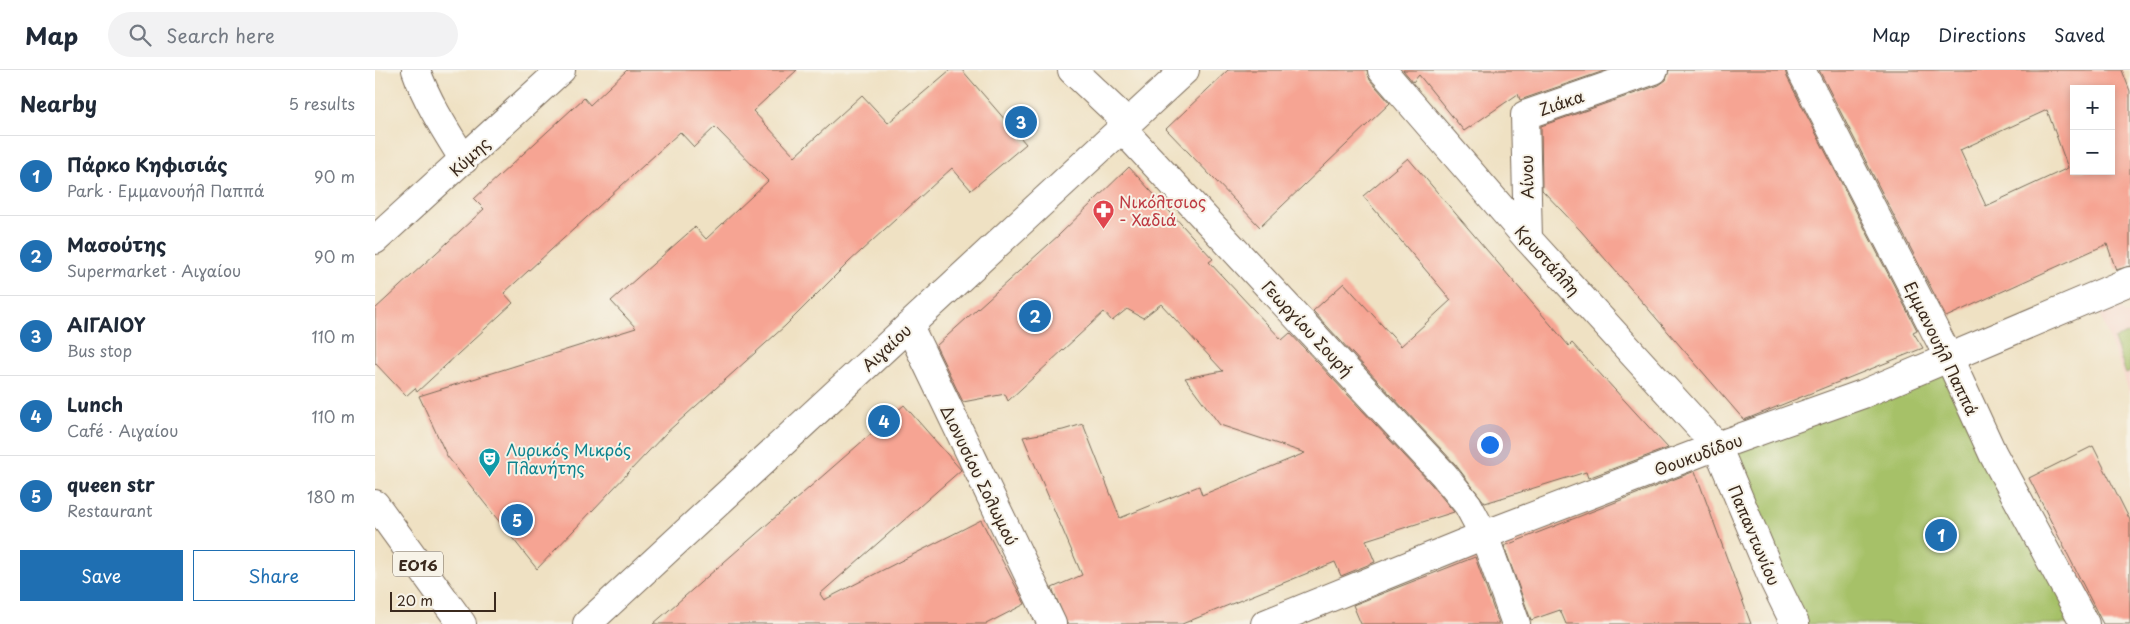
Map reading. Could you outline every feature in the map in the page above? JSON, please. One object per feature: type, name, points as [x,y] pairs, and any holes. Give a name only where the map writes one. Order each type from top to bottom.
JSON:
[{"type":"street","points":[[416,70],[422,87],[435,112],[464,160]]},
{"type":"street","name":"Κύμης","points":[[375,240],[561,70]]},
{"type":"street","name":"Γεωργίου Σουρή","points":[[1072,70],[1444,475],[1468,505],[1484,535],[1516,624]]},
{"type":"street","name":"Αιγαίου","points":[[587,624],[1185,70]]},
{"type":"street","name":"Κρυστάλλη","points":[[1383,70],[1528,239],[1717,446]]},
{"type":"street","name":"Ζιάκα","points":[[1525,115],[1654,70]]},
{"type":"street","name":"Εμμανουήλ Παππά","points":[[1801,70],[1949,358],[1993,454],[2085,624]]},
{"type":"street","name":"Αίνου","points":[[1525,115],[1528,239]]},
{"type":"street","name":"Θουκυδίδου","points":[[1265,624],[1484,535],[1717,446],[1863,394],[2130,281]]},
{"type":"street","name":"Διονυσίου Σολωμού","points":[[909,326],[1052,624]]},
{"type":"street","name":"Παπαντωνίου","points":[[1717,446],[1772,577],[1795,624]]},
{"type":"street","name":"ΕΟ16","points":[[375,504],[462,624]]},
{"type":"shaded area","points":[[2118,305],[2126,314],[2130,313],[2130,394],[2099,312]]},
{"type":"green space","points":[[2130,333],[2130,372],[2126,374],[2114,339]]},
{"type":"green space","points":[[1949,358],[2085,624],[1795,624],[1717,446]]},
{"type":"building","points":[[627,70],[797,70],[753,111],[795,156],[862,95],[888,123],[950,70],[962,70],[1026,144],[971,190],[952,168],[850,261],[785,326],[666,433],[537,569],[447,456],[419,396],[636,328],[611,301],[695,227],[706,239],[768,181],[715,127],[694,147],[680,132],[504,293],[513,303],[417,392],[415,388],[406,396],[375,363],[375,309],[484,209],[474,199],[584,98],[590,105]]},
{"type":"building","points":[[1228,70],[1367,70],[1370,80],[1390,103],[1260,227],[1166,129]]},
{"type":"building","points":[[1403,70],[1607,70],[1520,100],[1518,94],[1464,131],[1419,75],[1413,82]]},
{"type":"building","points":[[1669,70],[1785,70],[1917,330],[1913,332],[1923,348],[1744,420],[1581,231],[1542,190],[1541,126],[1659,85],[1666,80]]},
{"type":"building","points":[[1819,70],[2122,70],[2130,91],[2130,266],[2116,270],[2107,244],[1946,317]],"holes":[[[2047,110],[2068,168],[1986,206],[1960,150]]]},
{"type":"building","points":[[1408,158],[1569,346],[1572,343],[1668,448],[1588,478],[1586,472],[1485,503],[1455,464],[1313,311],[1344,283],[1401,346],[1451,300],[1363,196]]},
{"type":"building","points":[[1129,167],[1213,259],[1209,262],[1282,340],[1290,333],[1432,485],[1454,512],[1366,540],[1375,562],[1341,576],[1335,562],[1182,624],[1067,624],[1052,588],[1082,575],[1023,437],[1063,430],[1083,424],[1120,518],[1199,486],[1202,495],[1305,453],[1220,425],[1185,378],[1223,371],[1161,304],[1143,318],[1127,309],[1112,321],[1104,312],[1008,401],[1005,394],[963,402],[936,346],[1059,235]]},
{"type":"building","points":[[904,405],[961,470],[820,594],[824,600],[981,520],[1025,604],[986,624],[653,624]]},
{"type":"building","points":[[2093,446],[2130,520],[2130,624],[2103,624],[2029,478]]},
{"type":"building","points":[[1695,471],[1751,624],[1566,624],[1560,610],[1531,620],[1504,546]]},
{"type":"building","points":[[1475,557],[1499,624],[1361,624],[1353,605]]},
{"type":"place","name":"ΑΙΓΑΙΟΥ","points":[[1021,122]]},
{"type":"place","name":"Νικόλτσιος - Χαδιά","points":[[1103,229]]},
{"type":"place","name":"Μασούτης","points":[[1035,316]]},
{"type":"place","name":"Lunch","points":[[884,421]]},
{"type":"place","name":"Λυρικός Μικρός Πλανήτης","points":[[490,477]]},
{"type":"place","name":"queen str","points":[[517,520]]},
{"type":"place","name":"Πάρκο Κηφισιάς","points":[[1941,535]]}]
